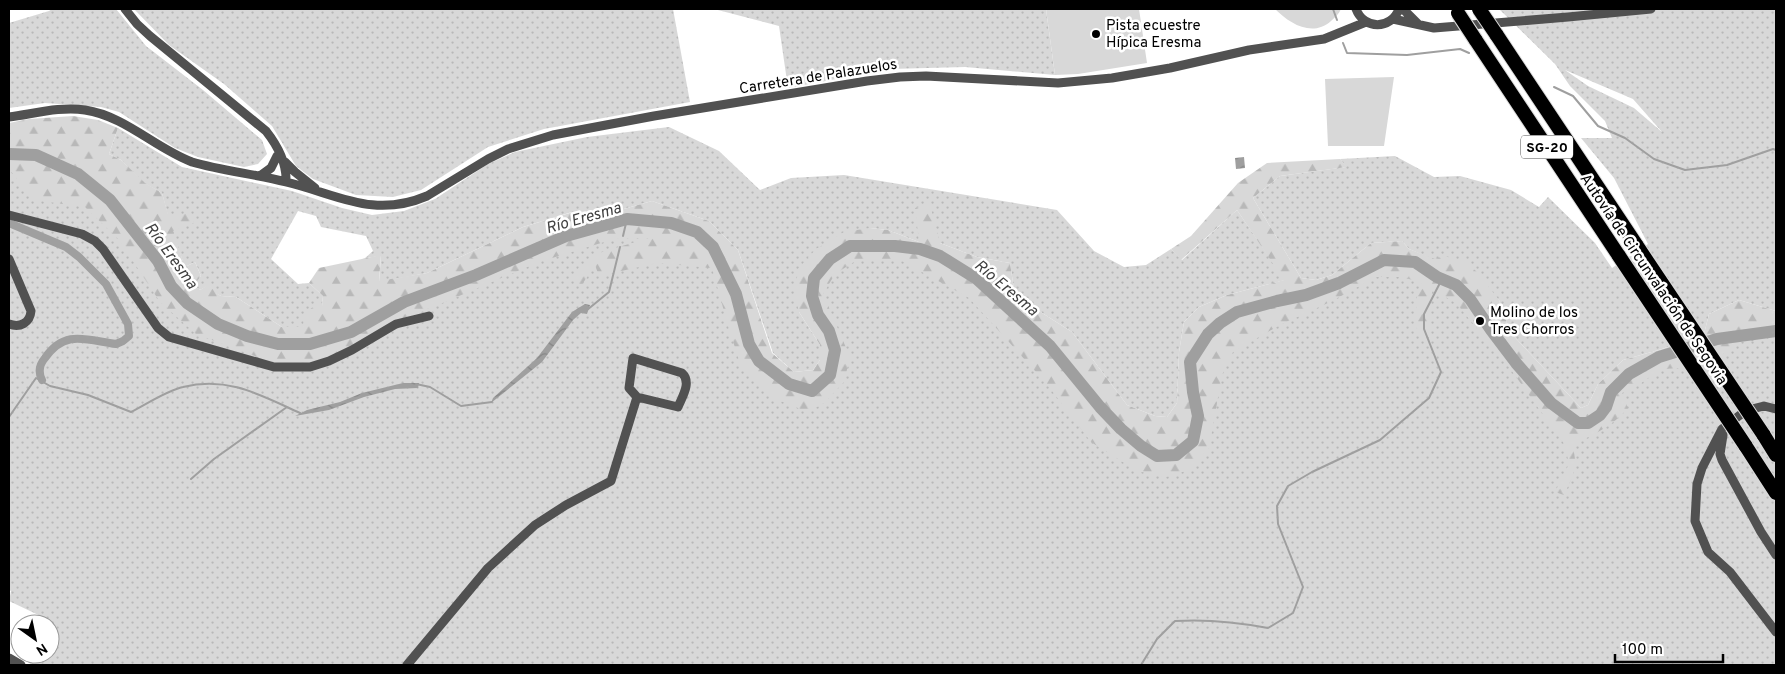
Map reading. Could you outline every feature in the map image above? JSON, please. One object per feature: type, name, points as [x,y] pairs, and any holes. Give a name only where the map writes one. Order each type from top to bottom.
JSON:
[{"type":"highway","name":"Autovía de Circunvalación de Segovia","points":[[1478,9],[1776,455]]},
{"type":"highway","name":"Autovía de Circunvalación de Segovia","points":[[1456,11],[1776,493]]},
{"type":"street","points":[[125,9],[150,36],[259,125],[274,143],[286,170],[285,181]]},
{"type":"street","points":[[1343,30],[1356,9],[1366,22]]},
{"type":"street","points":[[1418,24],[1401,9],[1393,19],[1434,28],[1568,18],[1651,9]]},
{"type":"street","points":[[1562,9],[1568,18]]},
{"type":"street","name":"Carretera de Palazuelos","points":[[9,117],[69,108],[86,110],[120,122],[177,156],[208,166],[285,181],[354,203],[371,206],[418,200],[440,190],[488,159],[517,146],[553,135],[654,116],[891,78],[926,76],[1049,82],[1112,78],[1170,68],[1249,50],[1324,39],[1366,22],[1380,25],[1393,19]]},
{"type":"street","points":[[260,176],[271,168],[279,157]]},
{"type":"street","points":[[279,157],[321,193]]},
{"type":"street","points":[[9,215],[82,234],[95,240],[158,328],[169,337],[274,367],[310,368],[352,350],[396,324],[429,316]]},
{"type":"street","points":[[9,259],[31,311],[29,319],[24,324],[17,326],[9,324]]},
{"type":"street","points":[[633,358],[682,374],[688,382],[678,408],[637,397],[629,388],[633,358]]},
{"type":"street","points":[[407,665],[488,568],[535,525],[566,505],[611,482],[637,397]]},
{"type":"street","points":[[1776,409],[1764,406],[1752,409],[1740,415],[1722,429],[1702,468],[1697,484],[1695,521],[1708,552],[1730,572],[1776,632]]},
{"type":"street","points":[[1726,426],[1721,446],[1722,460],[1760,532],[1776,555]]},
{"type":"street","points":[[9,658],[19,665]]},
{"type":"green space","points":[[52,9],[116,9],[146,46],[203,90],[262,140],[267,154],[258,164],[244,167],[198,157],[175,148],[119,112],[101,107],[45,103],[9,108],[9,23]]},
{"type":"green space","points":[[134,9],[673,9],[690,102],[544,129],[488,147],[421,190],[393,197],[356,195],[313,179],[296,166],[272,126],[224,84],[169,45]]},
{"type":"green space","points":[[714,9],[1046,9],[1055,75],[965,67],[890,69],[788,88],[779,26]]},
{"type":"green space","name":"Pista ecuestre Hípica Eresma","points":[[1046,9],[1139,9],[1147,63],[1078,74],[1055,75]]},
{"type":"green space","points":[[1275,9],[1341,9],[1324,26],[1309,28],[1301,27]]},
{"type":"green space","points":[[1499,9],[1776,9],[1776,311],[1739,300],[1709,314],[1704,334],[1623,360],[1598,384],[1588,405],[1581,408],[1510,332],[1499,300],[1435,260],[1409,249],[1402,241],[1371,243],[1332,275],[1316,280],[1301,278],[1253,198],[1280,176],[1346,167],[1340,159],[1395,156],[1434,177],[1460,176],[1511,190],[1539,207],[1548,197],[1595,243],[1612,268],[1648,244],[1614,178],[1581,138],[1612,138],[1605,121],[1570,86],[1555,64]],"holes":[[[1565,70],[1633,99],[1662,132],[1634,108],[1588,86]]]},
{"type":"green space","points":[[1394,77],[1384,146],[1328,146],[1325,79]]},
{"type":"green space","points":[[73,116],[98,120],[118,128],[109,154],[121,160],[145,183],[162,193],[168,214],[192,214],[194,223],[173,231],[185,267],[195,262],[201,276],[194,285],[200,290],[209,284],[221,296],[236,297],[282,327],[303,327],[304,315],[317,303],[322,306],[323,296],[309,283],[319,268],[381,255],[379,281],[427,273],[523,227],[573,212],[620,210],[652,201],[709,221],[738,250],[772,353],[794,372],[813,370],[820,360],[820,345],[799,312],[795,295],[798,269],[816,249],[844,232],[870,228],[888,230],[919,242],[915,208],[930,205],[940,243],[977,257],[1010,263],[1014,289],[1028,304],[1072,332],[1127,405],[1155,416],[1167,417],[1177,403],[1179,352],[1184,322],[1199,307],[1227,295],[1284,280],[1237,210],[1181,260],[1171,249],[1191,236],[1238,183],[1267,163],[1340,159],[1347,167],[1280,176],[1253,198],[1301,278],[1316,280],[1332,275],[1371,243],[1402,241],[1409,249],[1435,259],[1444,256],[1464,261],[1476,271],[1499,300],[1510,332],[1581,408],[1588,405],[1598,384],[1623,360],[1704,334],[1709,314],[1739,300],[1776,311],[1776,332],[1753,341],[1740,342],[1704,367],[1661,369],[1637,386],[1622,393],[1628,408],[1602,430],[1572,445],[1575,465],[1564,495],[1555,492],[1569,464],[1565,445],[1509,367],[1456,303],[1433,290],[1430,298],[1431,336],[1424,338],[1415,326],[1417,297],[1422,284],[1404,277],[1376,277],[1330,302],[1280,325],[1233,352],[1222,375],[1209,448],[1189,470],[1166,477],[1137,471],[1091,442],[1046,383],[969,298],[902,261],[857,260],[835,274],[823,294],[850,357],[844,382],[824,403],[808,412],[773,398],[740,363],[712,268],[657,263],[599,276],[595,265],[581,286],[574,279],[579,267],[602,252],[649,238],[614,239],[539,262],[394,322],[347,349],[317,362],[283,364],[260,358],[196,334],[160,302],[119,240],[85,207],[34,200],[9,169],[9,123],[29,119]]},
{"type":"green space","points":[[669,127],[719,151],[760,190],[791,178],[844,175],[1057,210],[1094,251],[1124,267],[1146,265],[1171,249],[1182,260],[1237,210],[1285,280],[1227,295],[1199,307],[1184,322],[1179,352],[1177,403],[1167,417],[1155,416],[1127,405],[1072,332],[1028,304],[1014,289],[1010,263],[977,257],[940,243],[919,242],[888,230],[870,228],[799,312],[820,345],[820,360],[813,370],[794,372],[773,353],[738,250],[709,221],[652,201],[620,210],[572,212],[523,227],[427,273],[379,282],[381,256],[365,258],[373,251],[366,236],[321,227],[316,216],[298,211],[271,259],[298,284],[309,283],[323,296],[322,307],[303,327],[282,327],[236,297],[221,296],[215,293],[209,285],[200,290],[193,285],[201,276],[195,262],[185,267],[172,231],[162,193],[144,183],[121,160],[109,154],[118,128],[182,167],[292,191],[342,208],[372,215],[404,211],[435,199],[488,164],[515,152],[587,137]]},
{"type":"green space","points":[[9,154],[36,155],[171,286],[278,344],[566,236],[697,232],[776,373],[830,375],[818,315],[830,259],[920,249],[1176,455],[1190,362],[1384,260],[1437,277],[1578,423],[1629,374],[1776,331],[1776,665],[32,665],[31,664],[60,664],[60,614],[36,614],[9,601],[11,591],[9,590]]},
{"type":"water","points":[[1244,157],[1245,168],[1236,169],[1235,158]]},
{"type":"water","points":[[585,304],[590,305],[587,314],[581,313],[573,320],[542,362],[491,403],[493,398],[537,358],[572,312]]},
{"type":"water","points":[[403,383],[419,383],[418,388],[395,389],[364,397],[329,410],[295,416],[307,410],[340,402],[362,393]]},
{"type":"waterway","points":[[1333,9],[1337,20]]},
{"type":"waterway","points":[[1343,43],[1347,53],[1407,55],[1460,49],[1469,53]]},
{"type":"waterway","points":[[1554,87],[1573,96],[1598,126],[1625,138],[1654,159],[1685,170],[1727,165],[1773,149],[1776,150]]},
{"type":"waterway","name":"Río Eresma","points":[[9,154],[36,155],[78,174],[110,200],[158,261],[171,286],[187,303],[218,324],[247,336],[278,344],[310,344],[351,332],[404,302],[476,275],[566,236],[627,219],[671,223],[697,232],[713,247],[736,294],[749,344],[759,361],[789,384],[812,391],[830,375],[835,350],[829,331],[818,315],[812,296],[814,278],[830,259],[850,246],[895,246],[920,249],[940,256],[977,279],[1050,346],[1100,407],[1121,429],[1141,446],[1157,456],[1176,455],[1193,441],[1198,416],[1190,362],[1208,334],[1220,323],[1237,312],[1306,295],[1339,283],[1384,260],[1415,262],[1437,277],[1456,285],[1470,299],[1516,363],[1551,403],[1578,423],[1588,423],[1600,415],[1606,407],[1611,392],[1629,374],[1659,357],[1717,339],[1776,331]]},
{"type":"waterway","points":[[623,236],[627,219]]},
{"type":"waterway","points":[[9,223],[66,247],[79,257],[106,284],[128,324],[129,336],[116,344],[86,339],[68,340],[60,343],[41,363],[40,374],[42,380]]},
{"type":"waterway","points":[[587,310],[609,292],[620,247]]},
{"type":"waterway","points":[[1141,665],[1157,639],[1175,621],[1198,620],[1268,628],[1293,613],[1303,587],[1278,524],[1277,506],[1288,486],[1312,472],[1380,440],[1429,398],[1441,372],[1424,329],[1424,314],[1442,279]]},
{"type":"waterway","points":[[9,417],[36,378],[50,386],[88,395],[131,412],[177,389],[199,384],[215,384],[243,389],[300,413]]},
{"type":"waterway","points":[[416,384],[430,387],[461,406],[492,402]]},
{"type":"waterway","points":[[191,479],[214,459],[287,407]]},
{"type":"place","name":"Pista ecuestre Hípica Eresma","points":[[1096,34]]},
{"type":"place","name":"Molino de los Tres Chorros","points":[[1480,321]]}]
